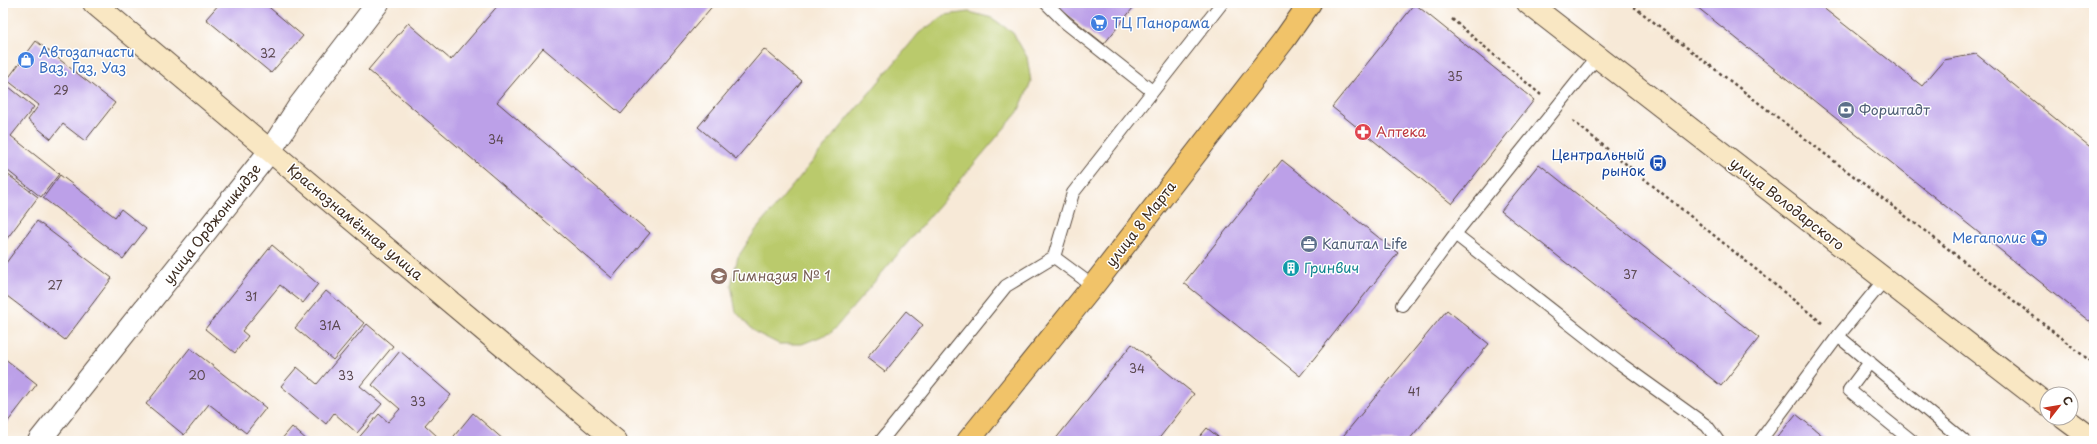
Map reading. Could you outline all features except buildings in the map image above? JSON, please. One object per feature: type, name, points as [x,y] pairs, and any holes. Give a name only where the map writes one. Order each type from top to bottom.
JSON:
[{"type":"main road","name":"Краснознамённая улица","points":[[94,3],[616,441]]},
{"type":"main road","name":"улица 8 Марта","points":[[968,441],[1093,286],[1284,40],[1310,3]]},
{"type":"main road","name":"улица Володарского","points":[[1528,3],[2039,399]]},
{"type":"main road","points":[[2074,426],[2086,435],[2094,438]]},
{"type":"street","name":"улица Орджоникидзе","points":[[39,441],[270,151],[299,106],[378,3]]},
{"type":"lane","points":[[1046,3],[1066,23],[1152,91]]},
{"type":"lane","points":[[881,441],[1006,286],[1054,257],[1073,193],[1222,3]]},
{"type":"lane","points":[[1402,305],[1455,234],[1597,57]]},
{"type":"lane","points":[[1455,234],[1618,362],[1707,426],[1718,441]]},
{"type":"lane","points":[[1054,257],[1093,286]]},
{"type":"lane","points":[[1760,441],[1838,336],[1885,279]]},
{"type":"lane","points":[[1838,336],[1964,441]]},
{"type":"lane","points":[[1870,362],[1849,390],[1912,441]]},
{"type":"path","points":[[1629,3],[1947,248],[2094,364]]},
{"type":"path","points":[[1452,19],[1556,107],[1838,336]]},
{"type":"green space","points":[[969,12],[992,18],[1013,33],[1027,57],[1031,82],[1018,112],[832,332],[802,344],[779,344],[755,332],[736,312],[731,285],[738,257],[755,231],[919,33],[945,15]]},
{"type":"place","name":"ТЦ Панорама","points":[[1099,23]]},
{"type":"place","name":"Автозапчасти Ваз, Газ, Уаз","points":[[26,60]]},
{"type":"place","name":"Форштадт","points":[[1846,110]]},
{"type":"place","name":"Аптека","points":[[1363,132]]},
{"type":"place","name":"Центральный рынок","points":[[1658,163]]},
{"type":"place","name":"Мегаполис","points":[[2039,238]]},
{"type":"place","name":"Капитал Life","points":[[1309,244]]},
{"type":"place","name":"Гринвич","points":[[1291,268]]},
{"type":"place","name":"Гимназия № 1","points":[[719,276]]}]
